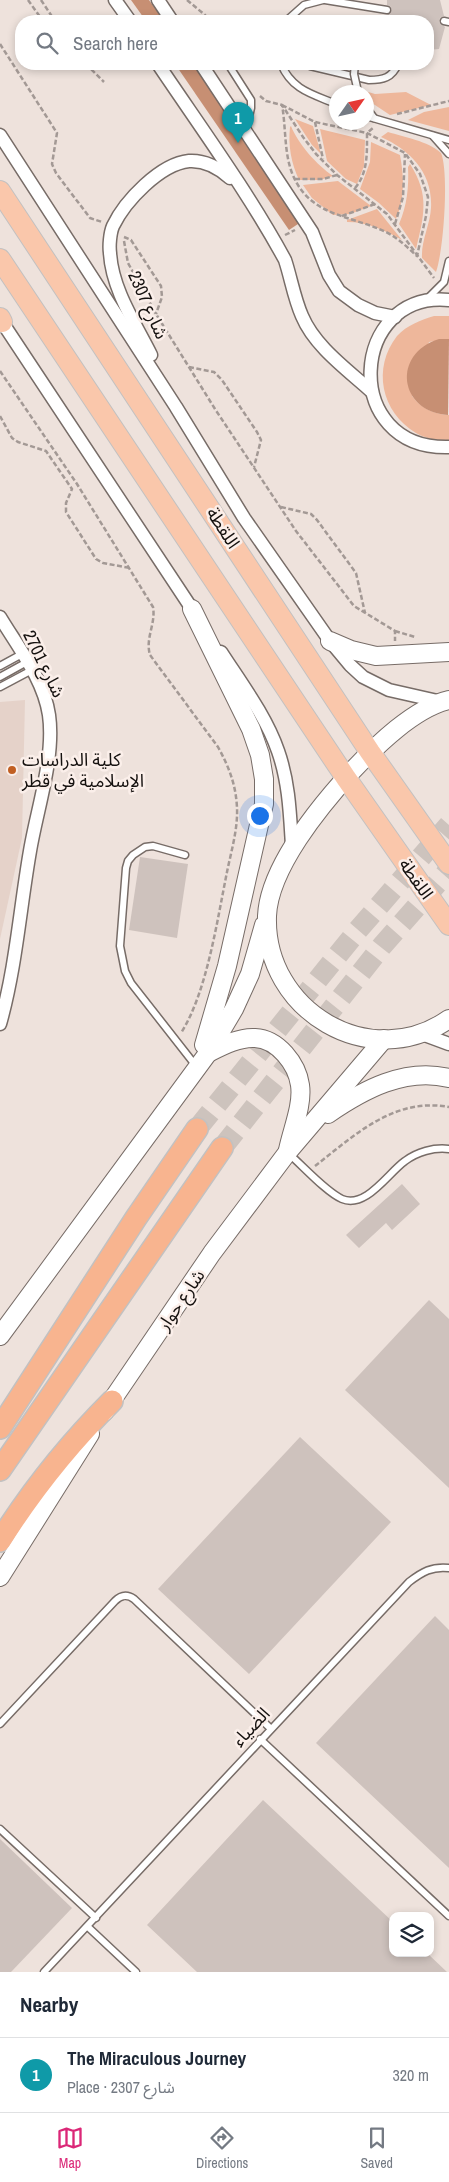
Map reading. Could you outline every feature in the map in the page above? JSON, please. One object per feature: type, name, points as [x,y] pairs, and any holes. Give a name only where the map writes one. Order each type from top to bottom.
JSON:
[{"type":"highway","points":[[0,1428],[136,1218],[197,1130]]},
{"type":"highway","points":[[0,1470],[222,1148]]},
{"type":"highway","points":[[0,1541],[44,1477],[65,1451],[112,1401]]},
{"type":"main road","name":"اللقطة","points":[[0,191],[370,752],[449,864]]},
{"type":"main road","name":"اللقطة","points":[[0,259],[346,778],[449,925]]},
{"type":"main road","points":[[192,609],[251,729],[260,755],[264,779],[264,804],[257,835],[214,1014],[197,1067]]},
{"type":"main road","points":[[330,640],[363,654],[376,656],[449,652]]},
{"type":"main road","points":[[0,1336],[208,1053],[234,1009],[250,974],[275,880],[292,846],[346,778],[370,752],[408,722],[445,701]]},
{"type":"main road","points":[[267,915],[268,942],[276,968],[290,992],[308,1012],[331,1027],[357,1036],[384,1039],[422,1034],[449,1019]]},
{"type":"main road","points":[[208,1053],[239,1040],[256,1038],[272,1044],[286,1055],[296,1070],[300,1086],[300,1100],[287,1152]]},
{"type":"main road","name":"شارع حوار","points":[[0,1576],[112,1401],[212,1253],[287,1152],[384,1039]]},
{"type":"main road","points":[[311,1126],[342,1104],[395,1079],[420,1075],[449,1078]]},
{"type":"street","points":[[115,0],[126,15]]},
{"type":"street","points":[[158,0],[168,15]]},
{"type":"street","name":"شارع 2307","points":[[162,70],[241,188],[285,260],[302,317],[312,333],[321,344],[372,392]]},
{"type":"street","points":[[205,70],[312,232],[339,291],[358,305],[375,313],[396,317]]},
{"type":"street","name":"اللقطة","points":[[0,135],[176,407],[244,518],[330,640],[350,665],[363,676],[389,690],[445,701]]},
{"type":"street","name":"شارع 2307","points":[[176,407],[116,285],[110,252],[112,228],[124,208],[140,190],[156,175],[173,165],[190,161],[206,163],[220,170],[241,188]]},
{"type":"street","points":[[449,300],[414,306],[396,317],[386,327],[373,351],[369,378],[372,392],[383,416],[402,434],[426,445],[449,447]]},
{"type":"street","points":[[1,319],[263,720],[278,750],[287,782],[292,846]]},
{"type":"street","name":"شارع 2701","points":[[0,617],[43,693],[49,715],[50,737],[44,785],[30,851],[19,934],[6,1003],[0,1024]]},
{"type":"street","points":[[422,1034],[449,1044]]},
{"type":"lane","points":[[293,15],[312,1],[324,0],[387,10]]},
{"type":"lane","points":[[232,70],[251,100],[251,108],[245,130]]},
{"type":"lane","points":[[285,70],[291,81],[301,89],[329,101]]},
{"type":"lane","points":[[327,70],[369,80],[378,80],[391,74],[394,70]]},
{"type":"lane","points":[[354,70],[356,85]]},
{"type":"lane","points":[[374,120],[449,140]]},
{"type":"lane","points":[[432,135],[449,154]]},
{"type":"lane","points":[[424,303],[444,282],[449,261]]},
{"type":"lane","points":[[0,666],[27,662]]},
{"type":"lane","points":[[0,677],[27,662]]},
{"type":"lane","points":[[0,687],[27,662]]},
{"type":"lane","points":[[185,855],[153,846],[145,847],[132,854],[126,868],[120,946],[125,971],[131,983],[197,1067]]},
{"type":"lane","points":[[287,1152],[340,1198],[354,1201],[367,1194],[413,1156],[434,1149],[449,1149]]},
{"type":"lane","name":"الضياء","points":[[45,1971],[88,1927],[270,1728],[409,1582],[422,1571],[439,1567],[449,1568]]},
{"type":"lane","points":[[0,1724],[118,1598],[128,1596],[134,1599],[270,1728]]},
{"type":"lane","points":[[260,1739],[449,1916]]},
{"type":"lane","points":[[0,1829],[96,1918]]},
{"type":"lane","points":[[88,1927],[136,1972]]},
{"type":"path","points":[[28,0],[39,15]]},
{"type":"path","points":[[41,0],[51,15]]},
{"type":"path","points":[[187,0],[205,15]]},
{"type":"path","points":[[0,44],[15,67]]},
{"type":"path","points":[[17,70],[57,133],[52,164],[56,173],[90,218],[120,231],[124,237],[128,263],[188,367],[281,507],[354,606],[365,615],[395,631],[395,655]]},
{"type":"path","points":[[92,70],[104,82]]},
{"type":"path","points":[[258,94],[266,101],[282,105],[315,122],[367,134],[405,153],[420,174],[428,197],[426,216],[417,256]]},
{"type":"path","points":[[395,115],[449,101]]},
{"type":"path","points":[[282,105],[303,137],[324,161],[338,175],[375,204],[395,224],[435,280]]},
{"type":"path","points":[[282,105],[289,162],[299,186],[312,200],[340,217],[387,232],[417,256]]},
{"type":"path","points":[[315,122],[324,161]]},
{"type":"path","points":[[355,188],[360,182],[364,171],[368,130]]},
{"type":"path","points":[[395,224],[403,197],[405,153]]},
{"type":"path","points":[[295,179],[324,179],[338,175]]},
{"type":"path","points":[[340,217],[375,204]]},
{"type":"path","points":[[124,237],[131,240],[161,286],[162,297],[156,314]]},
{"type":"path","points":[[188,367],[214,372],[222,380],[257,432],[260,440],[254,467]]},
{"type":"path","points":[[0,371],[77,484],[130,568],[152,607],[154,621],[148,643],[150,655],[218,747],[226,761],[236,790],[237,823],[198,1000],[176,1041]]},
{"type":"path","points":[[0,416],[12,438],[18,442],[46,451],[72,488]]},
{"type":"path","points":[[77,484],[72,488],[64,508],[66,512],[96,559],[102,563],[130,568]]},
{"type":"path","points":[[281,507],[311,514],[317,520],[356,573],[365,615]]},
{"type":"path","points":[[308,1171],[371,1123],[388,1114],[415,1107],[449,1107]]},
{"type":"shaded area","points":[[131,0],[149,0],[160,15],[142,15]]},
{"type":"shaded area","points":[[179,70],[197,70],[301,222],[289,230]]},
{"type":"shaded area","points":[[406,92],[431,105],[390,115],[374,104],[374,94]]},
{"type":"shaded area","points":[[449,107],[449,131],[408,120],[424,112]]},
{"type":"shaded area","points":[[295,119],[313,126],[321,154],[312,145]]},
{"type":"shaded area","points":[[291,126],[298,140],[309,154],[333,176],[320,180],[299,180],[291,154],[289,134]]},
{"type":"shaded area","points":[[320,129],[365,140],[364,166],[357,184],[346,179],[327,161]]},
{"type":"shaded area","points":[[388,132],[423,142],[441,153],[445,176],[445,192],[441,246],[436,272],[422,258],[431,208],[431,195],[428,184],[418,164],[410,156],[392,142],[381,137]]},
{"type":"shaded area","points":[[371,142],[400,155],[403,187],[401,204],[396,219],[360,189],[370,162]]},
{"type":"shaded area","points":[[410,164],[420,186],[424,206],[416,249],[399,224],[406,203],[408,167]]},
{"type":"shaded area","points":[[338,181],[371,206],[350,214],[333,215],[312,198],[303,185]]},
{"type":"shaded area","points":[[377,209],[402,240],[376,227],[362,223],[347,222],[347,220]]},
{"type":"shaded area","points":[[434,316],[449,316],[449,339],[429,342],[412,396],[428,410],[449,415],[449,440],[436,440],[423,436],[404,424],[388,402],[384,389],[384,362],[389,348],[397,336],[419,321]]},
{"type":"shaded area","points":[[439,339],[449,339],[448,415],[432,411],[419,404],[411,394],[407,382],[408,369],[413,357],[424,346]]},
{"type":"shaded area","name":"كلية الدراسات الإسلامية في قطر","points":[[25,700],[22,838],[0,939],[0,702]]},
{"type":"building","points":[[387,0],[440,0],[444,16],[440,18],[439,22],[445,27],[439,49],[434,49],[434,15],[387,15],[392,10],[387,5]]},
{"type":"building","points":[[140,857],[188,864],[177,938],[129,930]]},
{"type":"building","points":[[402,1184],[420,1204],[392,1230],[386,1223],[359,1248],[346,1235]]},
{"type":"building","points":[[429,1300],[449,1319],[449,1488],[345,1390]]},
{"type":"building","points":[[300,1437],[391,1522],[249,1674],[158,1589]]},
{"type":"building","points":[[435,1616],[449,1630],[449,1868],[316,1743]]},
{"type":"building","points":[[263,1800],[389,1918],[389,1957],[431,1957],[447,1972],[197,1972],[147,1925]]},
{"type":"building","points":[[0,1839],[72,1908],[11,1972],[0,1972]]},
{"type":"tunnel","points":[[197,1129],[358,930],[449,825]]},
{"type":"tunnel","points":[[222,1148],[382,946],[449,870]]},
{"type":"place","name":"The Miraculous Journey","points":[[238,143]]},
{"type":"place","name":"كلية الدراسات الإسلامية في قطر","points":[[12,770]]}]
